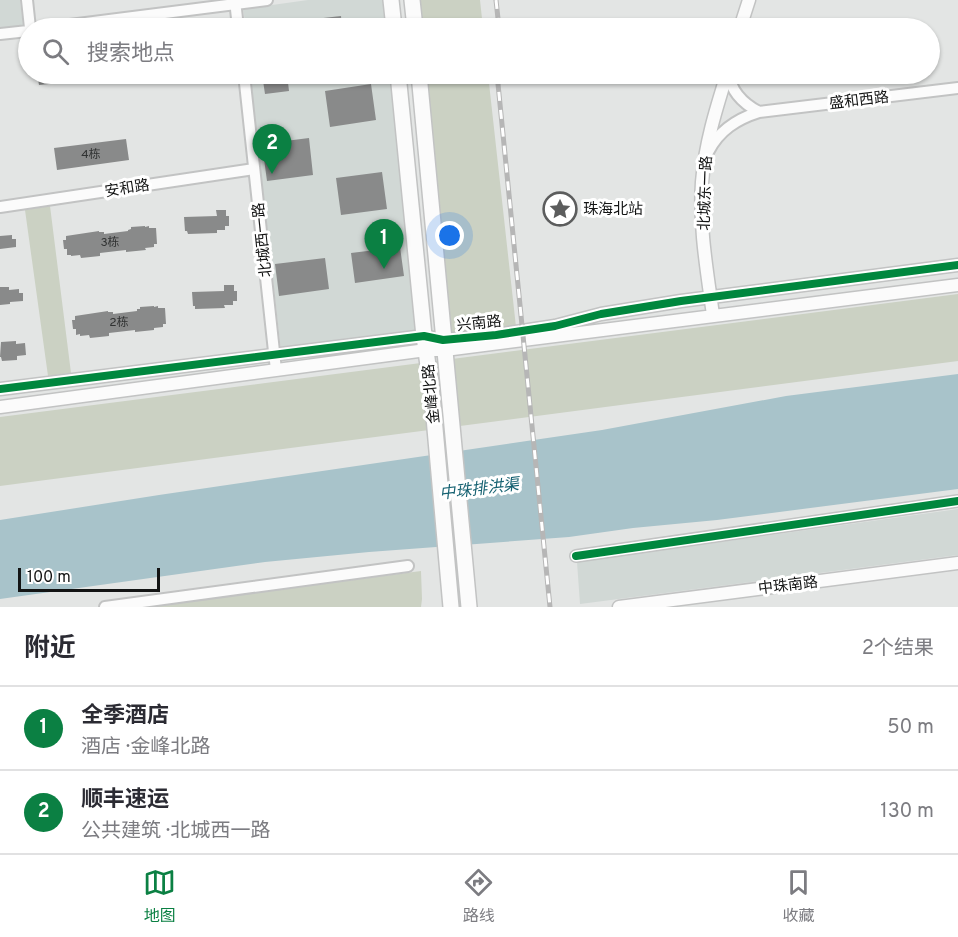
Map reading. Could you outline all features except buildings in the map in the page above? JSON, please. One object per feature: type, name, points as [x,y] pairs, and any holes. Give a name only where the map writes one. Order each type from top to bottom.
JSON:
[{"type":"main road","points":[[391,0],[393,18]]},
{"type":"main road","points":[[412,0],[414,18]]},
{"type":"main road","name":"金峰北路","points":[[399,84],[432,395],[450,607]]},
{"type":"main road","name":"金峰北路","points":[[420,84],[469,607]]},
{"type":"street","points":[[27,0],[28,18]]},
{"type":"street","points":[[119,18],[235,2],[267,0]]},
{"type":"street","points":[[743,18],[749,0]]},
{"type":"street","points":[[235,2],[237,18]]},
{"type":"street","points":[[0,34],[18,32]]},
{"type":"street","name":"北城西一路","points":[[245,84],[276,370]]},
{"type":"street","name":"北城东一路","points":[[713,315],[702,225],[702,191],[705,158],[712,124],[725,84]]},
{"type":"street","points":[[732,84],[741,99],[749,107],[759,112]]},
{"type":"street","name":"盛和西路","points":[[705,158],[712,144],[732,123],[759,112],[958,88]]},
{"type":"street","name":"安和路","points":[[0,207],[254,168]]},
{"type":"street","name":"兴南路","points":[[444,345],[555,326],[600,314],[710,297],[958,265]]},
{"type":"street","name":"兴南路","points":[[0,389],[274,356],[425,343],[444,345],[958,285]]},
{"type":"street","name":"兴南路","points":[[0,407],[276,370],[425,343]]},
{"type":"street","points":[[576,556],[958,501]]},
{"type":"street","name":"中珠南路","points":[[619,607],[958,563]]},
{"type":"street","points":[[105,607],[408,566]]},
{"type":"shaded area","points":[[0,0],[20,0],[22,18],[18,18],[18,27],[0,29]]},
{"type":"shaded area","points":[[308,0],[385,0],[387,18],[244,18],[243,9]]},
{"type":"shaded area","points":[[419,0],[480,0],[482,18],[421,18]]},
{"type":"shaded area","points":[[251,84],[394,84],[419,332],[281,351]]},
{"type":"shaded area","points":[[427,84],[489,84],[516,327],[448,334]]},
{"type":"shaded area","points":[[50,206],[71,373],[48,376],[25,210]]},
{"type":"shaded area","points":[[958,294],[958,361],[0,486],[0,417]]},
{"type":"shaded area","points":[[958,509],[958,555],[580,604],[577,562]]},
{"type":"shaded area","points":[[421,571],[421,607],[148,607]]},
{"type":"water","name":"中珠排洪渠","points":[[958,374],[958,489],[569,537],[265,562],[0,599],[0,520],[602,430],[786,396]]},
{"type":"railway","points":[[496,0],[498,18]]},
{"type":"railway","points":[[498,84],[550,607]]},
{"type":"cycle path","points":[[0,389],[424,336],[443,340],[496,335],[555,326],[601,314],[681,301],[958,265]]},
{"type":"cycle path","points":[[576,556],[958,501]]},
{"type":"place","name":"顺丰速运","points":[[272,174]]},
{"type":"place","name":"珠海北站","points":[[560,209]]},
{"type":"place","name":"全季酒店","points":[[384,269]]}]
